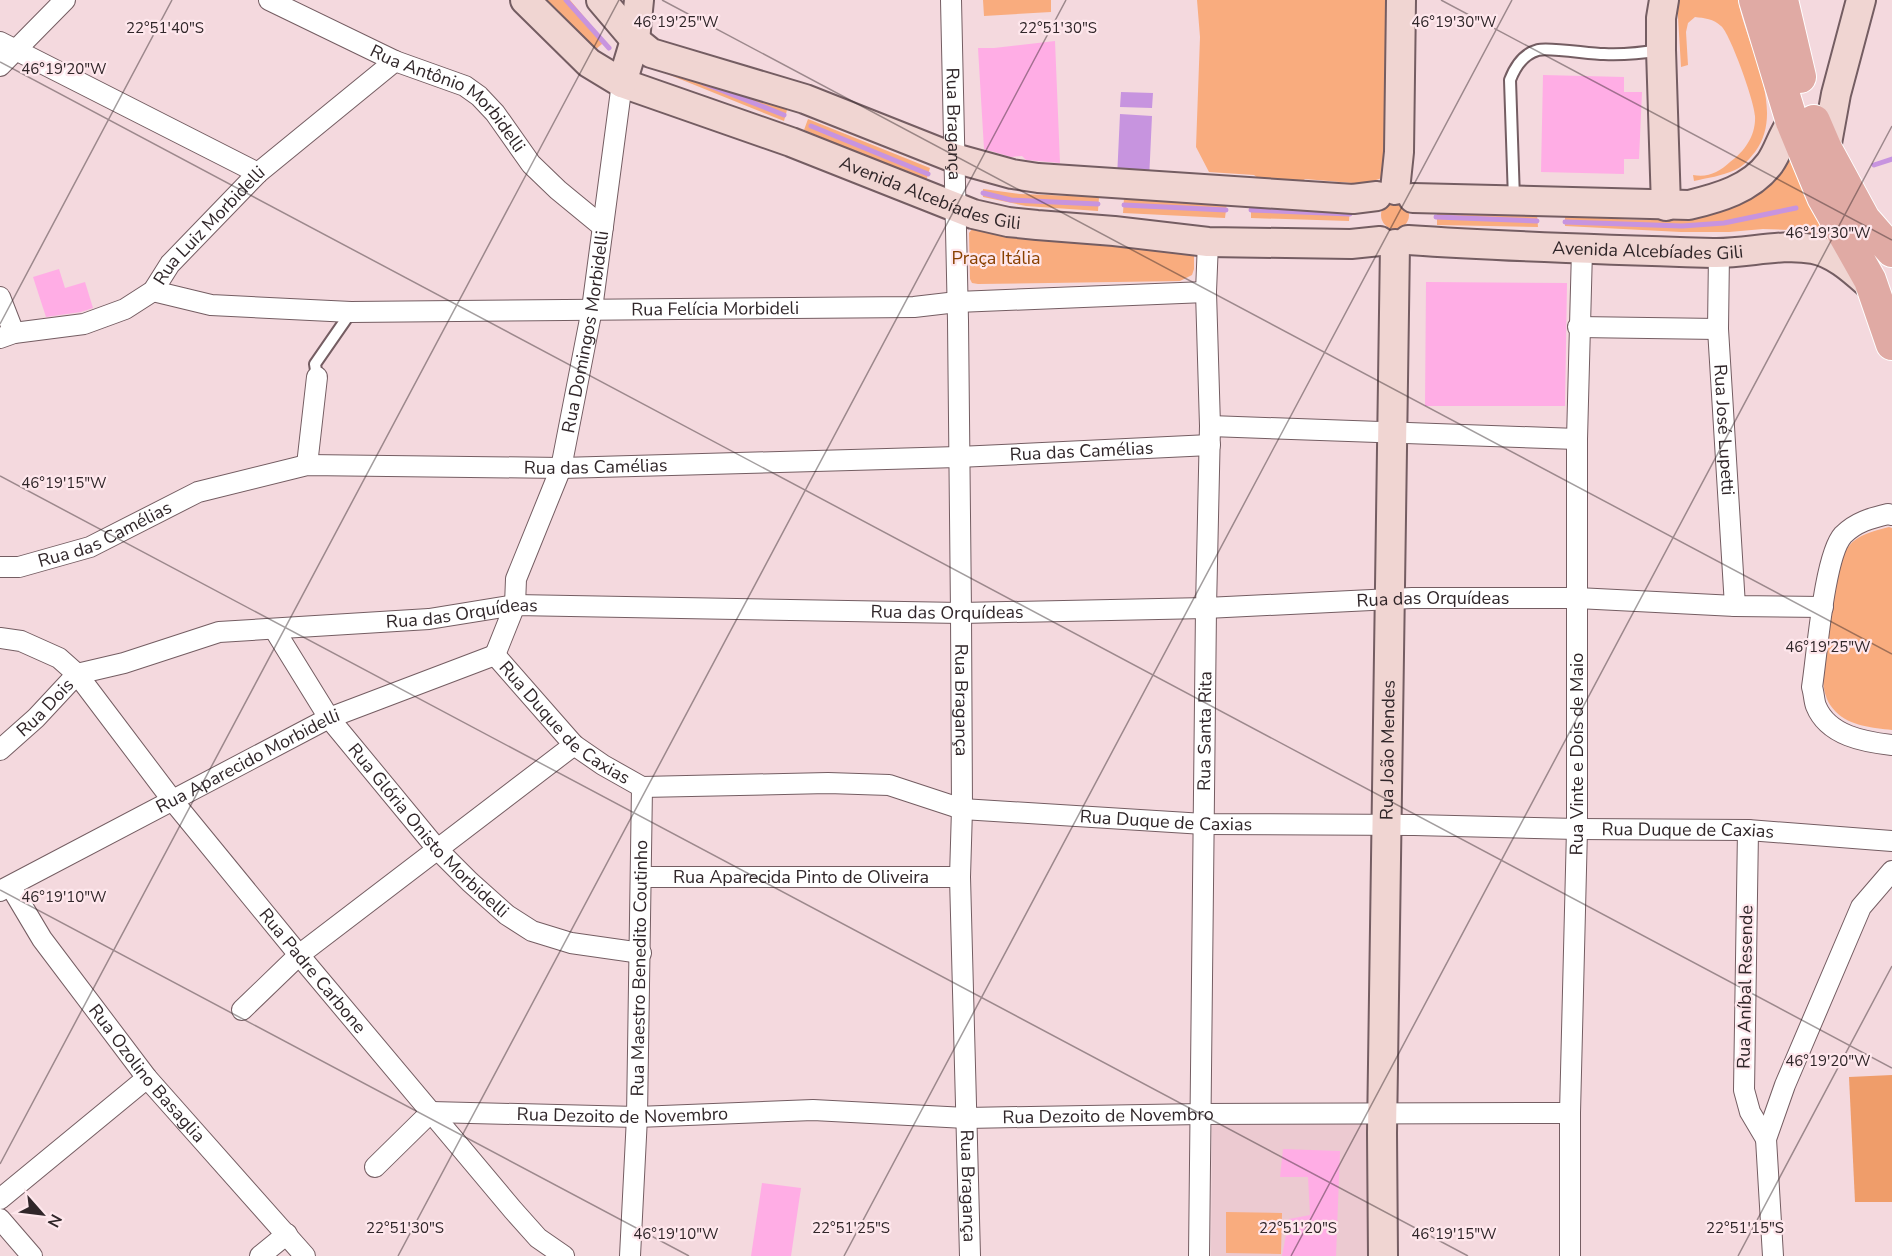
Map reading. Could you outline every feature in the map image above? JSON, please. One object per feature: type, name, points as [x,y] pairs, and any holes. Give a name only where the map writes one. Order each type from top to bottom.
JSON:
[{"type":"main road","points":[[1755,0],[1792,122],[1823,197],[1874,288],[1892,344]]},
{"type":"main road","points":[[1782,0],[1809,110],[1826,150],[1864,219],[1892,251]]},
{"type":"street","points":[[0,66],[8,46],[65,0]]},
{"type":"street","name":"Avenida Alcebíades Gili","points":[[525,0],[589,63],[622,84],[791,142],[955,208],[1008,222],[1208,242],[1351,244],[1395,242],[1719,253],[1771,248],[1816,249],[1836,258],[1874,288]]},
{"type":"street","points":[[601,0],[634,40],[651,52],[805,99],[954,158],[1012,174],[1038,178],[1353,199],[1395,195],[1689,205],[1718,198],[1742,187],[1758,176],[1770,164],[1792,122]]},
{"type":"street","name":"Rua Domingos Morbidelli","points":[[495,655],[515,605],[516,579],[561,468],[592,309],[622,84],[634,40],[639,0]]},
{"type":"street","name":"Rua Bragança","points":[[951,0],[962,613],[960,877],[970,1256]]},
{"type":"street","points":[[1395,195],[1401,0]]},
{"type":"street","points":[[1826,150],[1836,94],[1861,0]]},
{"type":"street","name":"Rua Antônio Morbidelli","points":[[274,1],[395,62],[465,86],[479,96],[495,113],[531,164],[603,228]]},
{"type":"street","points":[[1661,6],[1666,206]]},
{"type":"street","points":[[8,46],[258,173]]},
{"type":"street","name":"Rua Luiz Morbidelli","points":[[7,336],[84,324],[125,309],[153,291],[170,264],[258,173],[395,62]]},
{"type":"street","points":[[1395,195],[1418,204],[1421,220],[1414,235],[1395,242],[1374,235],[1367,220],[1371,203],[1395,195]]},
{"type":"street","name":"Rua Santa Rita","points":[[1198,1256],[1210,436],[1206,291],[1208,242]]},
{"type":"street","name":"Rua João Mendes","points":[[1383,1256],[1388,825],[1386,800],[1395,242]]},
{"type":"street","name":"Rua Vinte e Dois de Maio","points":[[1570,1256],[1570,1113],[1577,829],[1576,439],[1582,250]]},
{"type":"street","name":"Rua José Lupetti","points":[[1719,253],[1718,329],[1735,606]]},
{"type":"street","name":"Rua Felícia Morbideli","points":[[153,291],[211,305],[351,312],[914,307],[1206,291]]},
{"type":"street","points":[[0,297],[7,336]]},
{"type":"street","points":[[1578,327],[1718,329]]},
{"type":"street","points":[[308,465],[317,377]]},
{"type":"street","name":"Rua das Camélias","points":[[0,567],[19,567],[90,547],[198,492],[308,465],[561,468],[958,457],[1210,436],[1392,433],[1576,439]]},
{"type":"street","points":[[1892,515],[1862,520],[1842,537],[1829,564],[1812,687],[1816,707],[1829,725],[1857,740],[1892,745]]},
{"type":"street","name":"Rua das Orquídeas","points":[[77,674],[124,663],[219,632],[429,619],[515,605],[962,613],[1206,608],[1389,599],[1576,598],[1735,606],[1823,607]]},
{"type":"street","name":"Rua Glória Onisto Morbidelli","points":[[274,629],[330,718],[438,850],[507,915],[532,931],[571,943],[640,952]]},
{"type":"street","name":"Rua Dois","points":[[0,638],[21,641],[59,658],[77,674],[36,718],[0,750]]},
{"type":"street","name":"Rua Duque de Caxias","points":[[495,655],[574,745],[642,787],[828,783],[889,785],[962,809],[1204,824],[1748,830],[1892,841]]},
{"type":"street","name":"Rua Aparecido Morbidelli","points":[[5,889],[330,718],[495,655]]},
{"type":"street","name":"Rua Padre Carbone","points":[[77,674],[173,801],[298,955],[538,1238],[564,1256]]},
{"type":"street","points":[[242,1010],[298,955],[574,745]]},
{"type":"street","name":"Rua Maestro Benedito Coutinho","points":[[630,1256],[637,1117],[642,787]]},
{"type":"street","name":"Rua Aníbal Resende","points":[[1748,830],[1744,1090],[1750,1112],[1766,1139]]},
{"type":"street","points":[[1773,1256],[1766,1139],[1815,1011],[1861,907],[1892,871]]},
{"type":"street","name":"Rua Aparecida Pinto de Oliveira","points":[[641,878],[960,877]]},
{"type":"street","name":"Rua Ozolino Basaglia","points":[[5,889],[147,1078],[305,1256]]},
{"type":"street","points":[[0,1199],[147,1078]]},
{"type":"street","name":"Rua Dezoito de Novembro","points":[[431,1112],[637,1117],[813,1110],[966,1118],[1201,1114],[1570,1113]]},
{"type":"street","points":[[375,1167],[431,1112]]},
{"type":"street","points":[[0,1219],[32,1256]]},
{"type":"street","points":[[260,1256],[287,1234]]},
{"type":"lane","points":[[1515,200],[1510,80],[1515,67],[1539,50],[1606,55],[1661,50]]},
{"type":"lane","points":[[317,377],[315,364],[351,312]]},
{"type":"shaded area","points":[[1121,92],[1153,93],[1152,108],[1120,107]]},
{"type":"shaded area","points":[[1120,114],[1152,116],[1149,180],[1117,178]]},
{"type":"shaded area","points":[[1892,1075],[1892,1202],[1855,1202],[1849,1077]]},
{"type":"shaded area","points":[[1212,1123],[1373,1123],[1371,1256],[1211,1256]]},
{"type":"green space","points":[[531,0],[570,0],[603,39],[602,44],[589,55]]},
{"type":"green space","points":[[983,0],[1051,0],[1051,12],[984,16]]},
{"type":"green space","points":[[1197,0],[1388,0],[1385,177],[1364,184],[1305,179],[1301,182],[1261,180],[1254,175],[1209,172],[1196,147],[1200,37]]},
{"type":"green space","points":[[1677,0],[1738,0],[1766,97],[1767,117],[1764,135],[1751,157],[1735,170],[1694,181],[1693,175],[1704,176],[1713,173],[1726,166],[1740,153],[1754,130],[1755,116],[1736,54],[1725,31],[1718,24],[1709,19],[1695,17],[1688,23],[1686,32],[1688,65],[1681,67]]},
{"type":"green space","points":[[658,60],[787,110],[784,121],[655,69]]},
{"type":"green space","points":[[808,119],[930,168],[926,181],[804,130]]},
{"type":"green space","points":[[1786,152],[1801,186],[1838,243],[1791,230],[1681,232],[1565,226],[1565,216],[1634,220],[1684,219],[1729,209],[1752,195]]},
{"type":"green space","points":[[983,189],[1020,194],[1099,197],[1098,211],[1026,206],[983,197]]},
{"type":"green space","points":[[1124,198],[1227,202],[1225,218],[1123,213]]},
{"type":"green space","points":[[1395,201],[1405,205],[1409,215],[1405,225],[1395,229],[1385,225],[1381,215],[1385,205]]},
{"type":"green space","points":[[1251,203],[1350,207],[1349,221],[1251,218]]},
{"type":"green space","points":[[1437,212],[1537,215],[1538,227],[1437,225]]},
{"type":"green space","name":"Praça Itália","points":[[972,229],[1194,252],[1194,269],[1192,275],[1180,281],[972,283],[969,233]]},
{"type":"green space","points":[[1889,527],[1892,528],[1892,730],[1870,727],[1842,717],[1830,704],[1823,683],[1827,621],[1836,576],[1842,559],[1848,547],[1857,539]]},
{"type":"green space","points":[[1226,1212],[1282,1213],[1281,1254],[1226,1253]]},
{"type":"building","points":[[1055,41],[1060,163],[1026,160],[1022,156],[1011,157],[984,149],[978,48]]},
{"type":"building","points":[[1543,75],[1624,77],[1624,92],[1642,92],[1639,159],[1624,159],[1624,174],[1541,172]]},
{"type":"building","points":[[59,269],[65,288],[85,282],[93,308],[46,317],[33,277]]},
{"type":"building","points":[[1426,282],[1567,283],[1565,406],[1425,406]]},
{"type":"building","points":[[1283,1149],[1340,1151],[1336,1256],[1282,1256],[1289,1219],[1310,1215],[1308,1177],[1280,1177]]},
{"type":"building","points":[[762,1183],[801,1188],[791,1256],[751,1256]]},
{"type":"waterway","points":[[566,0],[609,48]]},
{"type":"waterway","points":[[703,83],[784,115]]},
{"type":"waterway","points":[[811,126],[928,174]]},
{"type":"waterway","points":[[1874,165],[1892,159]]},
{"type":"waterway","points":[[983,193],[1011,200],[1098,204]]},
{"type":"waterway","points":[[1124,205],[1226,210]]},
{"type":"waterway","points":[[1565,222],[1682,226],[1724,223],[1796,208]]},
{"type":"waterway","points":[[1251,210],[1350,214]]},
{"type":"waterway","points":[[1436,217],[1537,221]]}]
